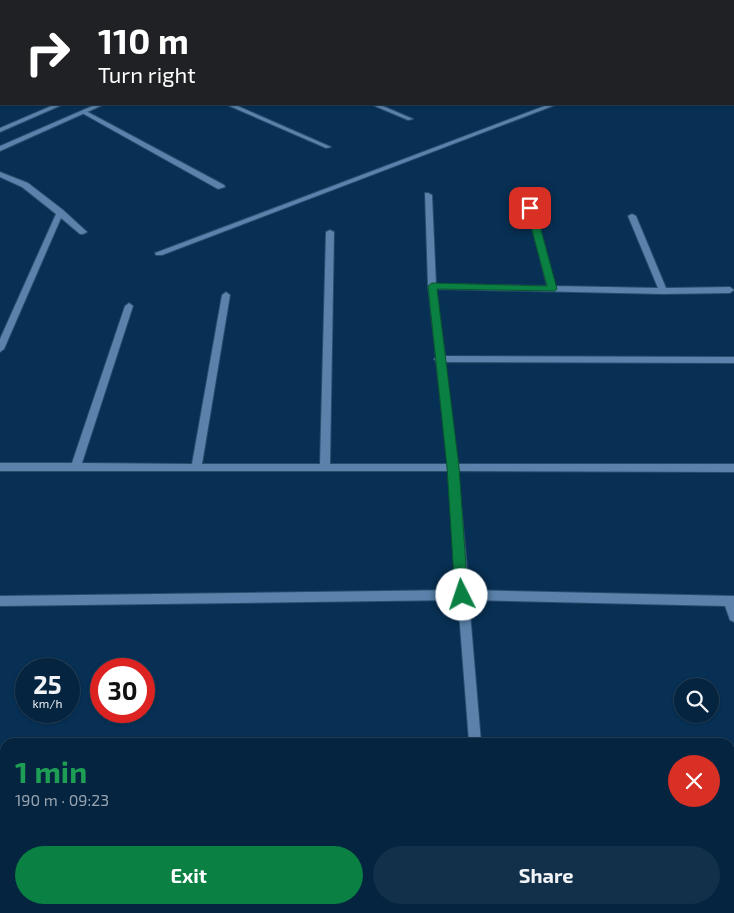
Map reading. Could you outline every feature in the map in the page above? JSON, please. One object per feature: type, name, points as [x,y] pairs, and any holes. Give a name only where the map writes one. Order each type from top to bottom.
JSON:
[{"type":"street","points":[[0,130],[59,105]]},
{"type":"street","points":[[0,149],[100,105]]},
{"type":"street","points":[[230,105],[328,147]]},
{"type":"street","points":[[375,105],[410,119]]},
{"type":"street","points":[[159,253],[552,105]]},
{"type":"street","points":[[84,112],[221,187]]},
{"type":"street","points":[[0,174],[25,186],[83,232]]},
{"type":"street","points":[[428,195],[432,286],[453,467],[475,738]]},
{"type":"street","points":[[530,208],[552,289]]},
{"type":"street","points":[[0,349],[60,212]]},
{"type":"street","points":[[632,216],[663,291]]},
{"type":"street","points":[[325,467],[330,232]]},
{"type":"street","points":[[432,286],[663,291],[730,290]]},
{"type":"street","points":[[197,466],[226,294]]},
{"type":"street","points":[[76,467],[129,306]]},
{"type":"street","points":[[440,359],[734,360]]},
{"type":"street","points":[[0,467],[734,468]]},
{"type":"street","points":[[0,602],[462,595],[731,601],[734,617]]},
{"type":"route","points":[[462,595],[453,467],[432,286],[552,289],[530,208]]}]
